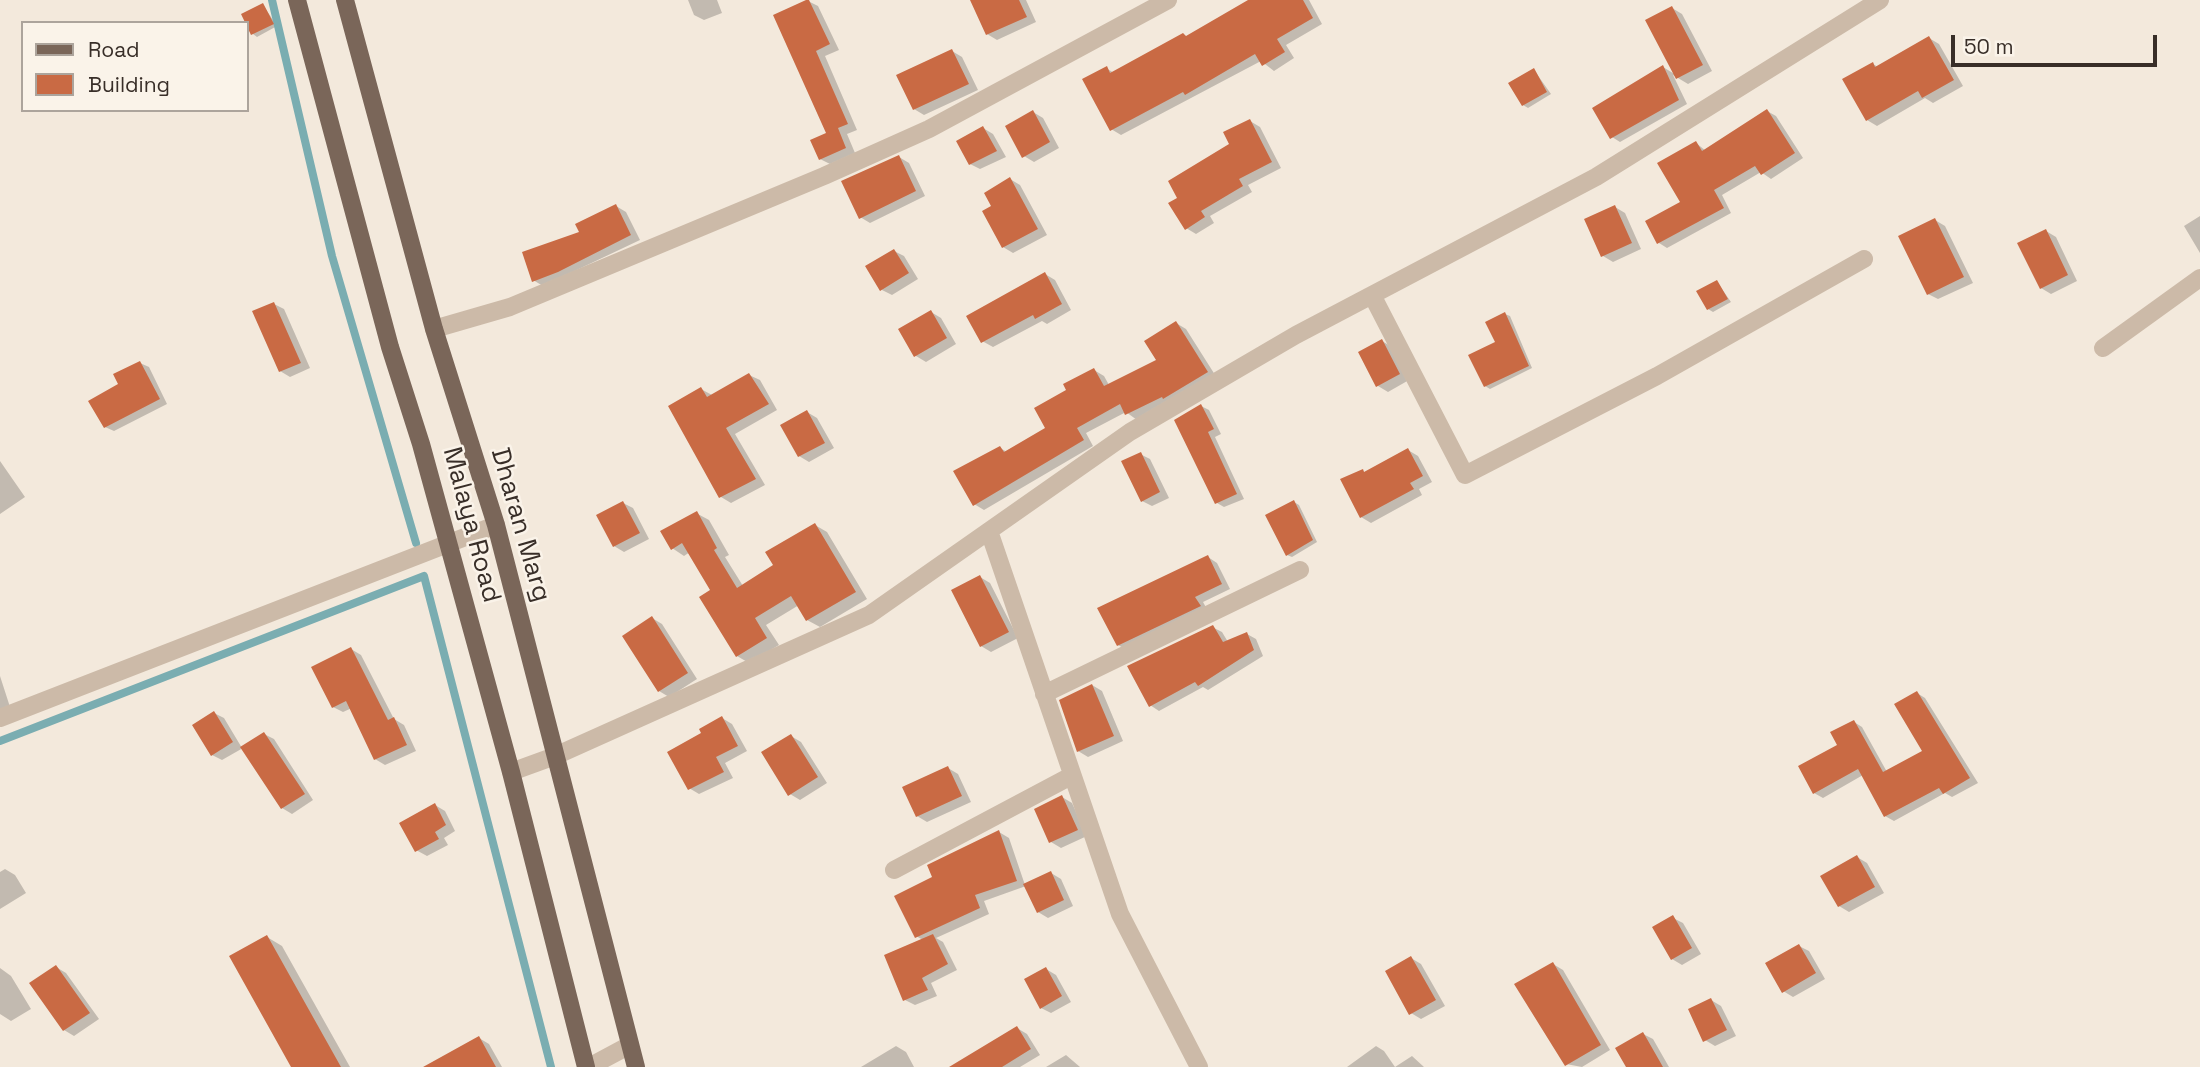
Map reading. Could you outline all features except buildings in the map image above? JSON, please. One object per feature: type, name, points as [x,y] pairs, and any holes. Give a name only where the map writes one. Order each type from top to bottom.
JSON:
[{"type":"main road","name":"Malaya Road","points":[[297,0],[390,347],[448,541],[588,1067]]},
{"type":"main road","name":"Dharan Marg","points":[[345,0],[434,329],[496,525],[636,1067]]},
{"type":"street","points":[[434,329],[510,307],[824,176],[929,128],[1168,0]]},
{"type":"street","points":[[511,772],[555,756],[869,615],[1130,432],[1296,335],[1596,177],[1880,0]]},
{"type":"street","points":[[1372,295],[1465,475],[1657,376],[1864,258]]},
{"type":"street","points":[[2103,348],[2200,278]]},
{"type":"street","points":[[0,718],[448,541],[496,525]]},
{"type":"street","points":[[989,531],[1120,914],[1199,1067]]},
{"type":"street","points":[[1044,694],[1300,570]]},
{"type":"street","points":[[894,870],[1071,776]]},
{"type":"street","points":[[588,1067],[630,1045]]},
{"type":"waterway","points":[[272,0],[332,256],[416,543]]},
{"type":"waterway","points":[[0,741],[424,576],[551,1067]]}]
